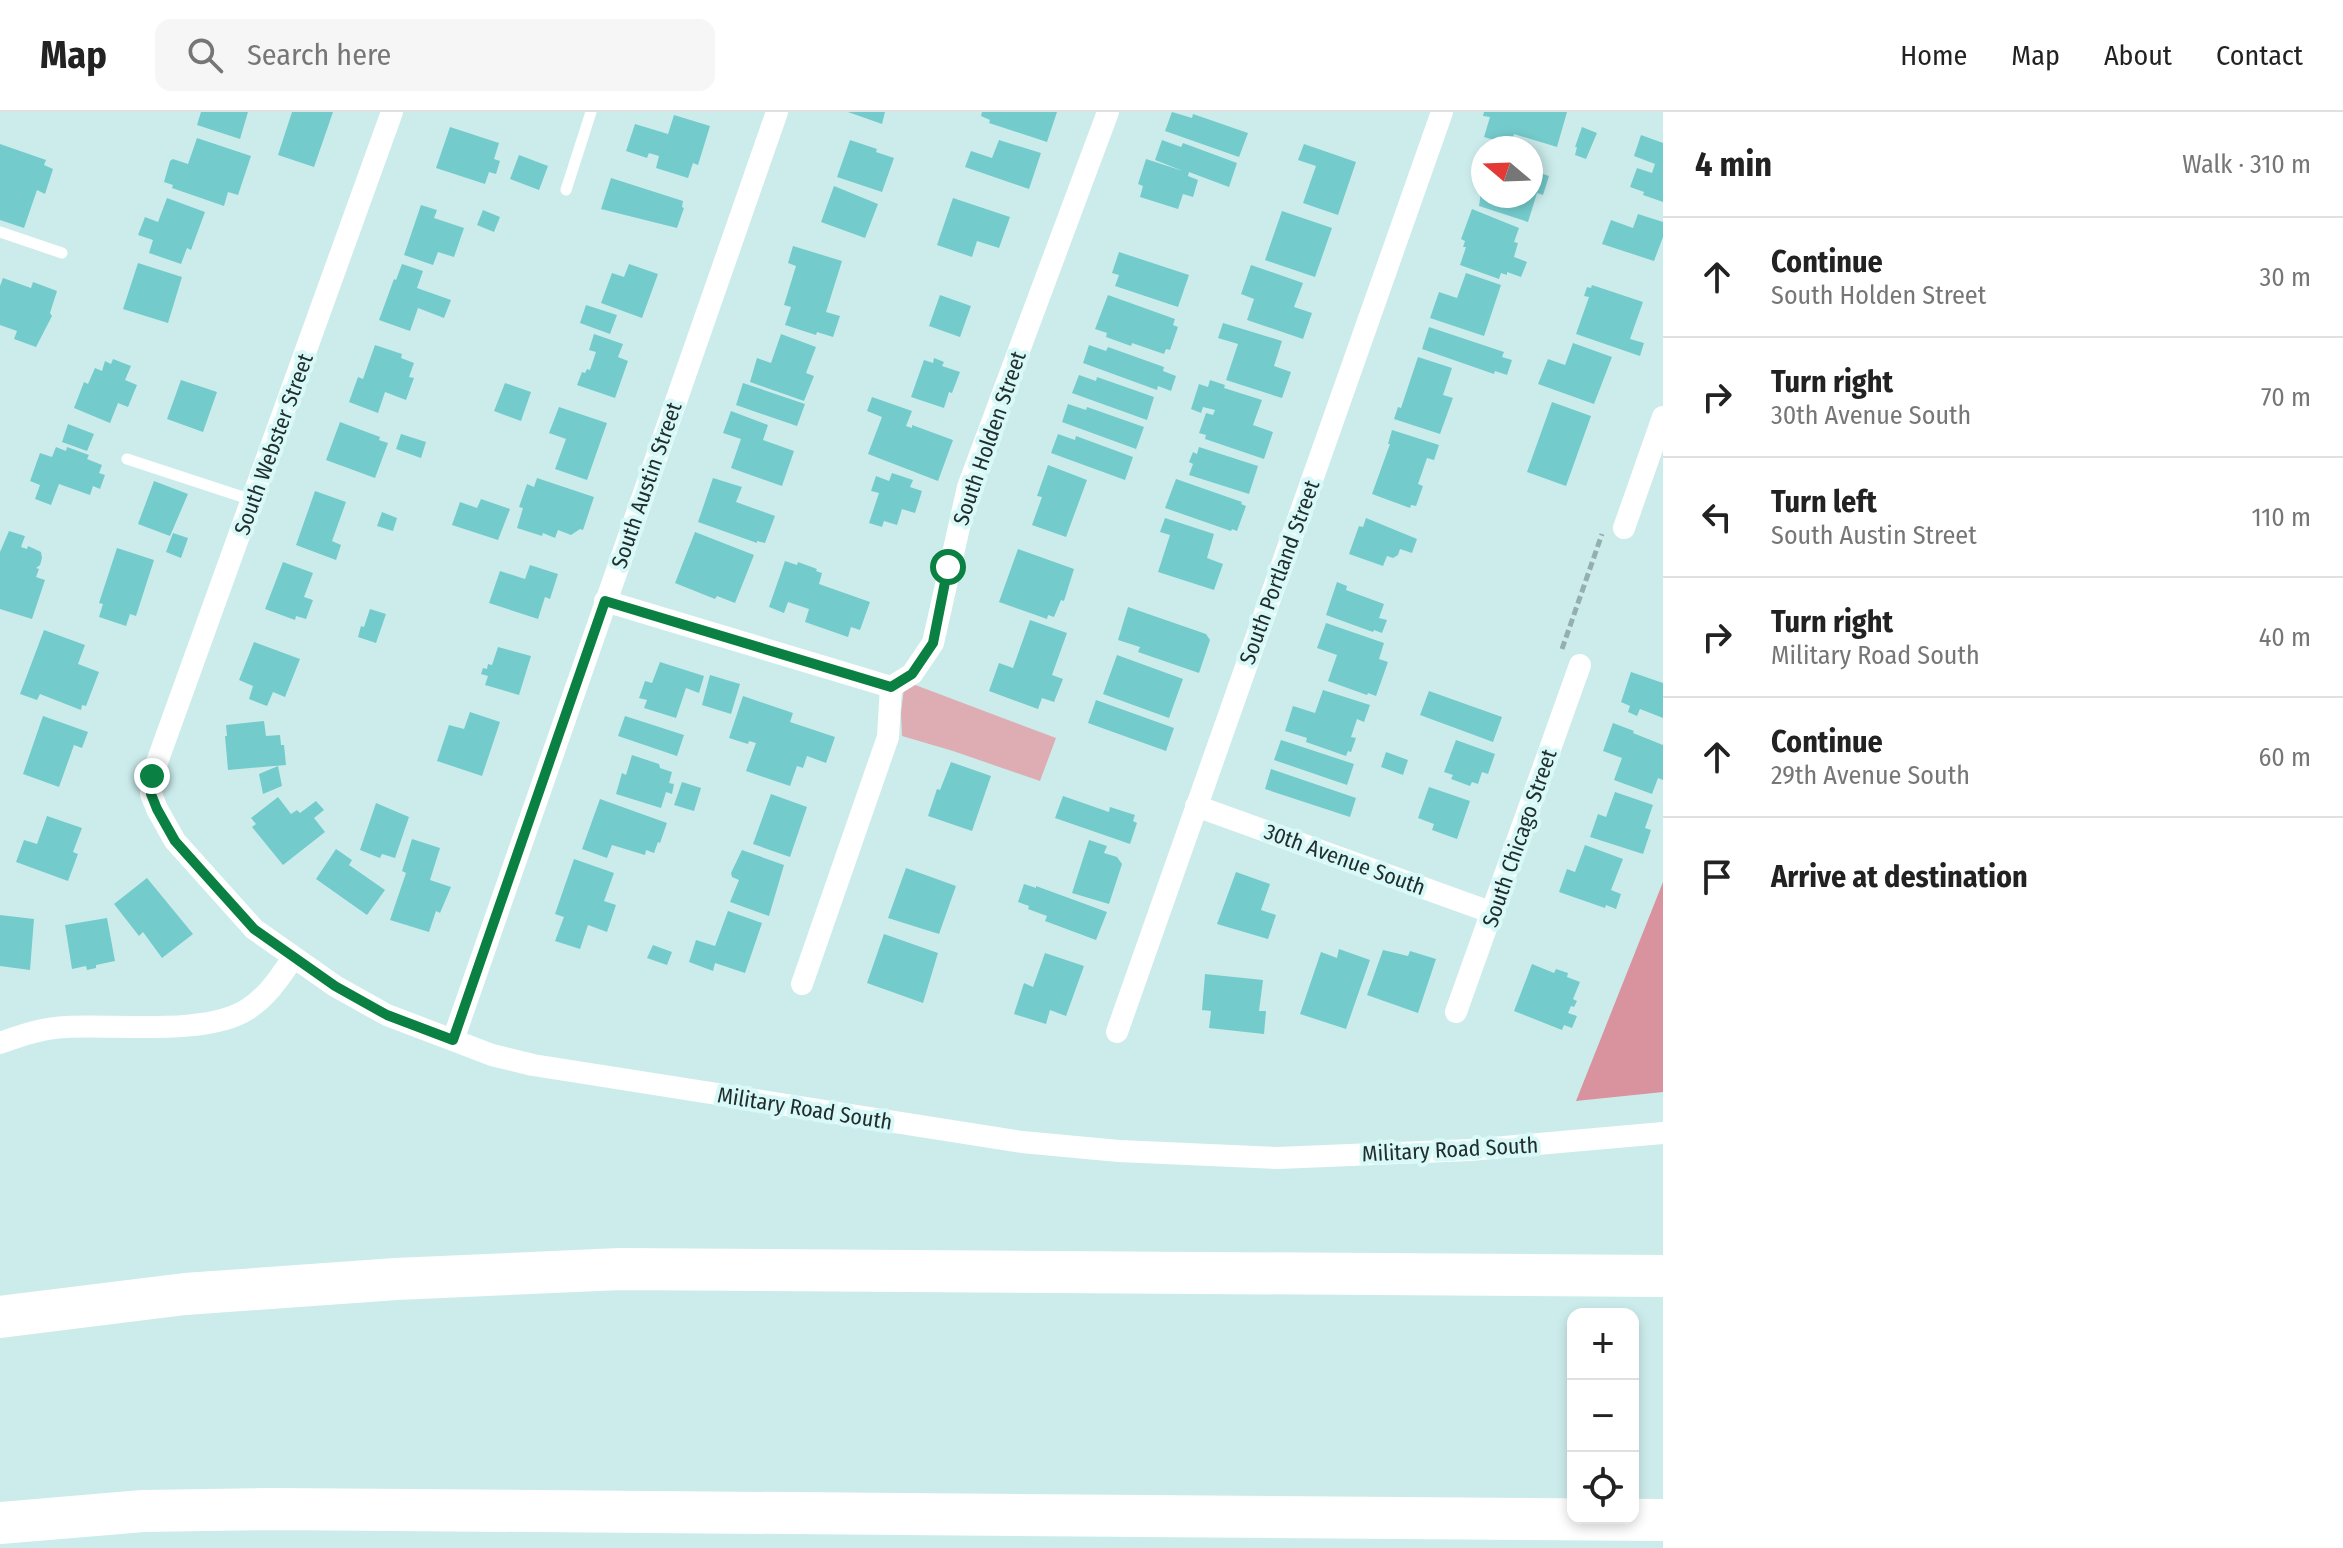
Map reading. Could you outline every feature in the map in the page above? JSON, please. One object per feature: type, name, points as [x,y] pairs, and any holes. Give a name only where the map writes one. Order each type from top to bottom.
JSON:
[{"type":"highway","points":[[0,1317],[185,1294],[396,1279],[620,1269],[1663,1276]]},
{"type":"highway","points":[[0,1523],[143,1511],[273,1509],[1663,1520]]},
{"type":"street","name":"South Webster Street","points":[[152,776],[392,112]]},
{"type":"street","name":"South Austin Street","points":[[453,1040],[777,112]]},
{"type":"street","name":"South Holden Street","points":[[891,687],[912,674],[933,643],[968,487],[1108,112]]},
{"type":"street","name":"South Portland Street","points":[[1117,1032],[1442,112]]},
{"type":"street","points":[[1624,528],[1663,417]]},
{"type":"street","points":[[605,601],[891,687],[888,737],[802,984]]},
{"type":"street","name":"South Chicago Street","points":[[1456,1012],[1580,665]]},
{"type":"street","name":"Military Road South","points":[[152,776],[151,794],[175,841],[254,929],[335,986],[387,1015],[492,1055],[533,1065],[1022,1142],[1119,1151],[1278,1158],[1470,1150],[1663,1133]]},
{"type":"street","name":"30th Avenue South","points":[[1196,806],[1493,913]]},
{"type":"street","points":[[0,1043],[34,1031],[63,1027],[178,1025],[228,1018],[248,1009],[273,987],[293,958]]},
{"type":"lane","points":[[566,190],[591,112]]},
{"type":"lane","points":[[0,232],[62,253]]},
{"type":"lane","points":[[127,459],[252,500]]},
{"type":"path","points":[[1580,665],[1560,656],[1603,530],[1609,522],[1624,528]]},
{"type":"shaded area","points":[[910,683],[1056,738],[1040,781],[902,736],[904,688]]},
{"type":"shaded area","points":[[1663,882],[1663,1092],[1576,1101]]},
{"type":"building","points":[[201,112],[248,112],[240,139],[197,125]]},
{"type":"building","points":[[292,112],[333,112],[314,167],[278,155]]},
{"type":"building","points":[[848,112],[885,112],[882,124]]},
{"type":"building","points":[[982,112],[1057,112],[1047,142],[989,123],[990,120],[981,116]]},
{"type":"building","points":[[1172,112],[1192,118],[1193,114],[1248,133],[1239,157],[1165,131]]},
{"type":"building","points":[[1484,112],[1567,112],[1557,147],[1543,143],[1543,136],[1484,136],[1490,117],[1483,116]]},
{"type":"building","points":[[674,115],[710,126],[698,165],[693,163],[688,178],[656,168],[659,156],[649,153],[647,158],[626,151],[635,124],[668,134]]},
{"type":"building","points":[[450,127],[499,143],[494,159],[500,161],[496,174],[489,172],[485,184],[436,168]]},
{"type":"building","points":[[1582,127],[1597,133],[1586,159],[1575,155]]},
{"type":"building","points":[[1641,135],[1663,143],[1663,202],[1630,187],[1637,168],[1652,173],[1655,164],[1634,156]]},
{"type":"building","points":[[197,138],[251,156],[238,195],[228,192],[224,206],[172,188],[173,185],[164,182],[170,161],[173,159],[188,164]]},
{"type":"building","points":[[850,140],[894,158],[882,192],[837,177]]},
{"type":"building","points":[[999,140],[1041,153],[1029,189],[965,167],[971,151],[992,158]]},
{"type":"building","points":[[1162,140],[1181,147],[1183,143],[1237,163],[1229,187],[1189,172],[1188,176],[1198,180],[1193,197],[1183,194],[1178,209],[1140,197],[1143,186],[1138,184],[1146,159],[1183,171],[1155,160]]},
{"type":"building","points":[[0,144],[46,160],[44,165],[53,169],[45,194],[37,190],[24,228],[0,220]]},
{"type":"building","points":[[1304,144],[1356,162],[1338,215],[1303,203],[1316,166],[1298,160]]},
{"type":"building","points":[[519,155],[548,166],[539,190],[510,179]]},
{"type":"building","points":[[1543,174],[1549,176],[1543,195]]},
{"type":"building","points":[[611,178],[683,201],[684,208],[677,228],[601,209]]},
{"type":"building","points":[[834,186],[878,204],[865,238],[821,222]]},
{"type":"building","points":[[167,198],[205,212],[191,250],[187,248],[181,264],[149,253],[153,240],[138,235],[145,217],[158,222]]},
{"type":"building","points":[[953,198],[1010,217],[999,248],[977,241],[972,257],[937,245]]},
{"type":"building","points":[[421,205],[437,210],[434,218],[464,228],[454,257],[438,252],[433,265],[404,255]]},
{"type":"building","points":[[1485,208],[1532,208],[1528,222]]},
{"type":"building","points":[[1472,209],[1519,228],[1514,242],[1518,243],[1514,257],[1527,262],[1521,277],[1507,272],[1507,275],[1501,273],[1499,279],[1460,265],[1466,247],[1463,247],[1465,241],[1461,239]]},
{"type":"building","points":[[483,210],[500,217],[494,232],[477,225]]},
{"type":"building","points":[[1282,211],[1332,228],[1315,277],[1265,260]]},
{"type":"building","points":[[1638,214],[1663,222],[1663,237],[1654,261],[1602,244],[1611,220],[1633,228]]},
{"type":"building","points":[[793,246],[842,261],[826,312],[840,316],[833,337],[785,325],[791,307],[784,305],[796,266],[788,263]]},
{"type":"building","points":[[1119,252],[1189,275],[1178,307],[1115,286],[1119,275],[1112,273]]},
{"type":"building","points":[[138,263],[182,277],[168,323],[123,309]]},
{"type":"building","points":[[402,264],[423,271],[417,288],[451,300],[444,318],[418,308],[410,331],[379,320]]},
{"type":"building","points":[[629,264],[658,274],[642,318],[601,303],[612,273],[624,277]]},
{"type":"building","points":[[1251,265],[1303,283],[1294,307],[1312,313],[1303,339],[1247,320],[1254,299],[1241,294]]},
{"type":"building","points":[[1466,273],[1501,285],[1484,336],[1430,318],[1439,292],[1457,298]]},
{"type":"building","points":[[3,278],[31,288],[33,282],[57,291],[50,313],[52,316],[36,347],[14,339],[17,331],[0,325],[0,286]]},
{"type":"building","points":[[1592,285],[1643,302],[1630,339],[1644,343],[1640,356],[1576,334],[1589,297],[1584,296],[1587,287],[1591,288]]},
{"type":"building","points":[[940,295],[971,306],[960,337],[929,326]]},
{"type":"building","points":[[1108,295],[1175,319],[1173,325],[1178,327],[1170,350],[1166,349],[1164,354],[1132,343],[1131,346],[1106,337],[1107,333],[1095,329]]},
{"type":"building","points":[[586,305],[617,315],[610,334],[580,323]]},
{"type":"building","points":[[1223,323],[1282,341],[1274,366],[1291,372],[1282,398],[1226,380],[1238,344],[1218,338]]},
{"type":"building","points":[[1429,327],[1504,352],[1502,357],[1512,360],[1507,375],[1495,371],[1494,374],[1422,349]]},
{"type":"building","points":[[594,334],[623,344],[618,357],[628,361],[615,398],[577,385],[582,372],[590,370],[596,352],[589,350]]},
{"type":"building","points":[[781,334],[816,347],[806,373],[814,376],[804,401],[750,382],[757,358],[771,363]]},
{"type":"building","points":[[1573,343],[1612,357],[1594,404],[1538,384],[1548,359],[1565,365]]},
{"type":"building","points":[[375,345],[402,354],[401,358],[414,363],[409,377],[414,378],[406,400],[385,392],[378,413],[349,402],[358,377],[363,379]]},
{"type":"building","points":[[1089,345],[1106,351],[1108,347],[1164,367],[1163,371],[1176,376],[1171,391],[1158,386],[1157,390],[1083,363]]},
{"type":"building","points":[[1418,357],[1452,368],[1443,395],[1453,398],[1440,434],[1394,419],[1398,407],[1401,408]]},
{"type":"building","points":[[934,358],[944,362],[942,366],[960,372],[944,408],[911,397],[924,360],[933,363]]},
{"type":"building","points":[[113,359],[131,366],[125,380],[137,385],[128,407],[118,403],[110,423],[74,408],[84,382],[88,384],[95,368],[102,371],[105,361],[111,364]]},
{"type":"building","points":[[1079,375],[1096,381],[1097,377],[1154,397],[1147,420],[1072,393]]},
{"type":"building","points":[[181,380],[217,392],[203,432],[167,419]]},
{"type":"building","points":[[1210,380],[1225,385],[1224,388],[1262,400],[1253,425],[1273,432],[1264,459],[1205,439],[1206,435],[1199,433],[1206,413],[1213,415],[1215,410],[1203,407],[1201,413],[1191,409],[1199,384],[1208,387]]},
{"type":"building","points":[[505,383],[531,392],[521,421],[494,411]]},
{"type":"building","points":[[743,383],[805,404],[797,426],[736,405]]},
{"type":"building","points":[[872,397],[912,411],[906,426],[912,428],[912,425],[953,440],[938,481],[868,454],[882,417],[867,411]]},
{"type":"building","points":[[1552,402],[1591,416],[1566,486],[1527,472]]},
{"type":"building","points":[[1068,404],[1086,410],[1087,407],[1144,427],[1136,449],[1062,422]]},
{"type":"building","points":[[559,407],[607,423],[587,480],[555,469],[566,439],[549,433]]},
{"type":"building","points":[[731,411],[768,425],[763,440],[794,451],[782,486],[731,468],[741,439],[723,433]]},
{"type":"building","points":[[340,422],[388,443],[375,478],[326,460]]},
{"type":"building","points":[[68,424],[94,434],[87,451],[62,442]]},
{"type":"building","points":[[1392,430],[1439,445],[1434,460],[1427,458],[1418,484],[1423,486],[1416,506],[1411,505],[1410,508],[1372,494]]},
{"type":"building","points":[[401,434],[426,442],[421,458],[396,449]]},
{"type":"building","points":[[1058,434],[1075,440],[1076,436],[1133,457],[1125,480],[1051,453]]},
{"type":"building","points":[[56,447],[66,451],[67,447],[89,455],[87,459],[102,465],[99,473],[105,475],[100,489],[93,486],[90,495],[59,484],[51,505],[35,499],[40,485],[30,481],[40,453],[52,457]]},
{"type":"building","points":[[1199,447],[1258,466],[1249,494],[1189,475],[1193,464],[1189,462]]},
{"type":"building","points":[[1048,465],[1087,480],[1066,537],[1032,525],[1042,497],[1037,496]]},
{"type":"building","points":[[892,473],[913,480],[910,487],[922,491],[915,513],[902,509],[897,525],[884,521],[882,527],[869,523],[879,493],[871,491],[876,476],[889,481]]},
{"type":"building","points":[[537,478],[594,497],[583,530],[571,535],[558,530],[555,538],[517,528],[523,508],[519,507],[527,484],[534,487]]},
{"type":"building","points":[[713,478],[742,487],[736,502],[775,516],[765,543],[698,522]]},
{"type":"building","points":[[1176,479],[1242,502],[1246,506],[1237,531],[1165,508]]},
{"type":"building","points":[[154,481],[188,494],[170,536],[138,524]]},
{"type":"building","points":[[315,491],[346,502],[332,541],[341,545],[336,560],[296,545]]},
{"type":"building","points":[[481,499],[510,509],[498,540],[452,525],[460,502],[477,508]]},
{"type":"building","points":[[382,512],[397,518],[393,531],[377,526]]},
{"type":"building","points":[[1165,518],[1214,534],[1207,558],[1223,564],[1214,590],[1158,572],[1170,535],[1160,532]]},
{"type":"building","points":[[1366,518],[1417,539],[1412,553],[1400,549],[1393,558],[1387,556],[1383,566],[1349,554],[1359,526],[1363,527]]},
{"type":"building","points":[[9,531],[25,536],[21,547],[27,549],[28,546],[41,552],[36,577],[45,580],[32,619],[0,609],[0,552]]},
{"type":"building","points":[[695,532],[754,555],[735,603],[717,596],[715,599],[675,583]]},
{"type":"building","points":[[173,533],[188,538],[181,558],[166,552]]},
{"type":"building","points":[[117,548],[154,560],[136,616],[130,614],[126,626],[99,617],[103,604],[99,603]]},
{"type":"building","points":[[1018,549],[1074,569],[1064,601],[1061,600],[1054,617],[1048,615],[1047,619],[999,602]]},
{"type":"building","points":[[785,561],[817,569],[822,573],[819,584],[870,602],[860,630],[851,627],[848,637],[805,622],[809,609],[788,602],[784,613],[769,607]]},
{"type":"building","points":[[283,562],[313,573],[304,597],[313,600],[306,619],[296,616],[295,620],[265,609]]},
{"type":"building","points":[[530,565],[558,574],[550,599],[545,597],[538,619],[489,603],[500,571],[525,579]]},
{"type":"building","points":[[1337,582],[1347,586],[1346,590],[1384,604],[1379,618],[1387,620],[1382,633],[1326,615]]},
{"type":"building","points":[[1128,607],[1206,634],[1210,640],[1199,673],[1138,652],[1140,647],[1118,640]]},
{"type":"building","points":[[370,609],[386,614],[376,643],[358,637]]},
{"type":"building","points":[[1030,620],[1067,633],[1052,675],[1063,679],[1054,702],[1042,698],[1038,709],[989,691],[999,663],[1013,668]]},
{"type":"building","points":[[1326,623],[1384,643],[1379,659],[1388,662],[1376,696],[1328,681],[1337,655],[1317,648]]},
{"type":"building","points":[[44,630],[85,645],[78,664],[99,672],[86,706],[82,705],[81,710],[40,694],[37,700],[20,694]]},
{"type":"building","points":[[254,642],[300,659],[285,697],[273,692],[267,706],[249,699],[253,686],[239,680]]},
{"type":"building","points":[[498,647],[531,656],[519,695],[485,685],[488,676],[481,674],[483,668],[492,665]]},
{"type":"building","points":[[1117,655],[1183,679],[1169,718],[1103,694]]},
{"type":"building","points":[[660,662],[704,676],[699,693],[686,688],[676,718],[644,708],[647,700],[639,698],[645,681],[652,683]]},
{"type":"building","points":[[1631,672],[1663,683],[1663,718],[1640,709],[1637,716],[1628,712],[1630,706],[1621,702]]},
{"type":"building","points":[[710,675],[740,684],[731,714],[702,705]]},
{"type":"building","points":[[1323,690],[1370,705],[1364,722],[1357,719],[1351,737],[1356,738],[1351,752],[1348,751],[1346,756],[1285,731],[1293,706],[1315,713]]},
{"type":"building","points":[[1429,691],[1502,717],[1493,742],[1420,715]]},
{"type":"building","points":[[743,696],[793,713],[790,722],[835,737],[826,763],[807,756],[803,768],[797,766],[790,786],[746,771],[756,743],[749,741],[748,744],[729,738]]},
{"type":"building","points":[[1096,700],[1174,728],[1166,751],[1088,723]]},
{"type":"building","points":[[470,712],[500,722],[482,776],[437,761],[449,725],[464,729]]},
{"type":"building","points":[[43,716],[88,732],[82,748],[74,745],[59,787],[23,774]]},
{"type":"building","points":[[625,716],[684,735],[677,756],[618,736]]},
{"type":"building","points":[[264,721],[266,736],[280,735],[286,765],[228,770],[226,725]]},
{"type":"building","points":[[1613,723],[1663,745],[1663,780],[1658,778],[1652,794],[1614,780],[1622,758],[1603,751]]},
{"type":"building","points":[[1281,740],[1354,764],[1347,785],[1274,760]]},
{"type":"building","points":[[1456,740],[1495,754],[1488,774],[1482,772],[1478,784],[1472,782],[1470,786],[1451,779],[1453,775],[1444,772]]},
{"type":"building","points":[[1386,752],[1408,760],[1403,775],[1381,767]]},
{"type":"building","points":[[632,755],[672,772],[669,783],[674,784],[672,794],[666,792],[661,808],[616,794],[622,773],[626,775]]},
{"type":"building","points":[[951,762],[991,776],[972,831],[928,816]]},
{"type":"building","points":[[278,766],[282,786],[263,794],[259,774]]},
{"type":"building","points":[[1271,769],[1356,798],[1350,817],[1265,789]]},
{"type":"building","points":[[682,782],[701,788],[694,811],[674,805]]},
{"type":"building","points":[[1429,787],[1470,801],[1457,839],[1432,830],[1434,824],[1418,818]]},
{"type":"building","points":[[1615,792],[1653,805],[1645,828],[1651,830],[1643,854],[1590,837],[1598,814],[1606,817]]},
{"type":"building","points":[[771,794],[807,807],[790,857],[753,844]]},
{"type":"building","points":[[1063,796],[1109,812],[1110,807],[1135,815],[1133,821],[1137,823],[1130,844],[1055,818]]},
{"type":"building","points":[[278,797],[291,814],[297,810],[300,813],[316,801],[324,810],[314,818],[325,832],[283,865],[252,827],[256,824],[251,818]]},
{"type":"building","points":[[600,799],[667,823],[654,853],[646,850],[645,855],[612,845],[607,858],[582,849]]},
{"type":"building","points":[[376,803],[409,817],[395,858],[382,854],[380,858],[360,850]]},
{"type":"building","points":[[47,816],[82,828],[73,852],[78,854],[68,881],[16,862],[24,840],[37,844]]},
{"type":"building","points":[[412,839],[440,848],[430,880],[451,887],[440,913],[436,911],[429,932],[390,920],[406,873],[402,871]]},
{"type":"building","points":[[1089,840],[1107,846],[1104,853],[1117,857],[1122,864],[1109,904],[1072,893]]},
{"type":"building","points":[[1585,845],[1623,859],[1611,890],[1621,894],[1616,909],[1559,892],[1567,869],[1575,872]]},
{"type":"building","points":[[336,849],[352,860],[349,865],[385,890],[367,915],[316,879]]},
{"type":"building","points":[[742,850],[784,865],[769,916],[730,902],[739,880],[731,873]]},
{"type":"building","points":[[574,859],[614,873],[604,901],[616,905],[607,932],[588,925],[580,949],[555,941],[564,917],[555,914]]},
{"type":"building","points":[[906,868],[956,886],[939,934],[888,918]]},
{"type":"building","points":[[1236,872],[1270,884],[1261,910],[1276,915],[1268,939],[1217,924]]},
{"type":"building","points":[[147,878],[193,934],[162,958],[143,932],[139,936],[114,904]]},
{"type":"building","points":[[1024,884],[1107,912],[1096,940],[1045,921],[1047,916],[1018,902]]},
{"type":"building","points":[[728,911],[762,923],[745,973],[715,963],[713,971],[689,962],[696,940],[715,946]]},
{"type":"building","points":[[0,915],[34,919],[30,970],[0,966]]},
{"type":"building","points":[[107,918],[115,961],[87,970],[86,966],[72,969],[65,925]]},
{"type":"building","points":[[884,934],[938,953],[923,1003],[867,983]]},
{"type":"building","points":[[653,945],[672,952],[667,965],[647,958]]},
{"type":"building","points":[[1339,949],[1370,960],[1346,1029],[1300,1014],[1321,952],[1337,958]]},
{"type":"building","points":[[1383,950],[1408,956],[1410,951],[1436,959],[1418,1013],[1367,995]]},
{"type":"building","points":[[1045,953],[1084,966],[1066,1016],[1050,1010],[1046,1024],[1014,1014],[1024,983],[1033,987]]},
{"type":"building","points":[[1532,964],[1554,973],[1556,969],[1568,973],[1567,977],[1580,982],[1573,999],[1577,1001],[1568,1013],[1577,1016],[1572,1028],[1564,1025],[1562,1030],[1514,1011]]},
{"type":"building","points":[[1205,974],[1263,980],[1259,1011],[1266,1011],[1264,1034],[1209,1028],[1211,1011],[1202,1010]]},
{"type":"route","points":[[152,776],[151,794],[175,841],[254,929],[335,986],[387,1015],[453,1040],[605,601],[891,687],[912,674],[933,643],[948,567]]}]
